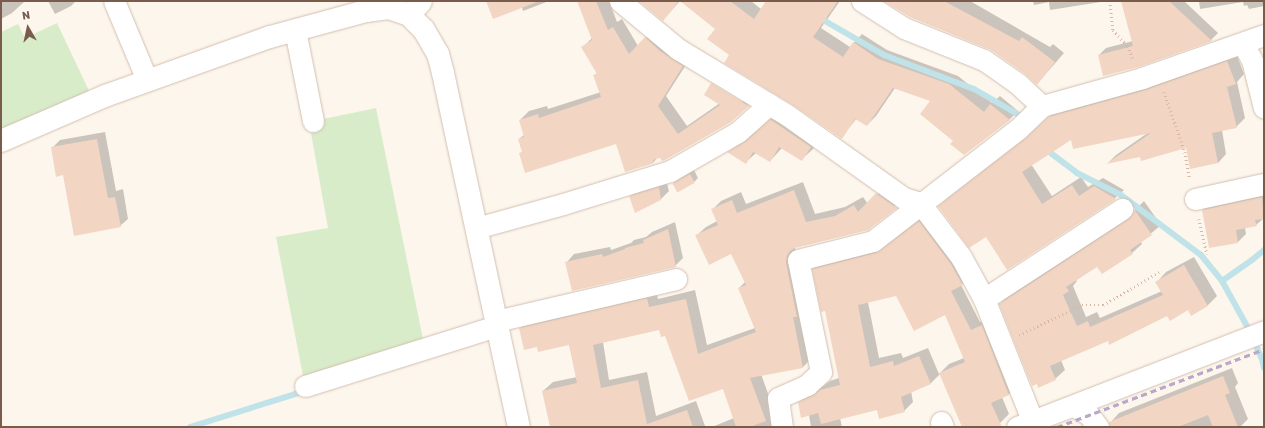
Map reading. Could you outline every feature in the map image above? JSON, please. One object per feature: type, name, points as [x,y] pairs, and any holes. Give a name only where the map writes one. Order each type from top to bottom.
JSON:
[{"type":"street","points":[[114,1],[147,80]]},
{"type":"street","points":[[862,1],[904,28],[984,60],[1017,83],[1042,106]]},
{"type":"street","points":[[629,4],[678,49],[769,104],[904,198],[920,203],[962,257],[984,299],[1002,343],[1025,424],[1256,335]]},
{"type":"street","points":[[1,141],[68,111],[147,80],[270,37],[366,11],[389,8],[415,8],[424,30],[438,54],[519,427]]},
{"type":"street","points":[[295,30],[313,121]]},
{"type":"street","points":[[782,427],[778,398],[807,385],[821,372],[798,260],[873,241],[920,203],[1018,129],[1042,106],[1149,75],[1243,44],[1264,35]]},
{"type":"street","points":[[1243,44],[1252,60],[1264,108]]},
{"type":"street","points":[[476,228],[563,204],[670,171],[738,132],[769,104]]},
{"type":"street","points":[[1195,199],[1264,184]]},
{"type":"street","points":[[984,299],[1122,209]]},
{"type":"street","points":[[305,386],[497,323],[676,279]]},
{"type":"street","points":[[1074,406],[1089,415],[1098,427]]},
{"type":"path","points":[[1110,1],[1113,30],[1128,46],[1149,75],[1185,152],[1207,254]]},
{"type":"path","points":[[1002,343],[1082,305],[1103,305],[1159,272]]},
{"type":"green space","points":[[57,23],[89,91],[1,130],[1,32],[18,24],[25,38]]},
{"type":"green space","points":[[376,108],[424,344],[304,381],[276,237],[328,228],[309,122]]},
{"type":"building","points":[[486,1],[536,1],[537,2],[493,19]]},
{"type":"building","points":[[577,1],[596,1],[608,30],[613,27],[629,54],[645,37],[660,51],[683,66],[658,106],[678,134],[720,105],[704,95],[711,83],[749,106],[731,122],[662,161],[660,158],[653,160],[654,163],[625,172],[616,144],[525,173],[519,153],[522,152],[518,139],[524,137],[519,120],[538,114],[539,118],[601,97],[593,75],[597,74],[581,47],[592,40]]},
{"type":"building","points":[[639,1],[679,1],[663,21]]},
{"type":"building","points":[[680,1],[730,1],[754,19],[766,1],[838,1],[813,37],[843,57],[853,42],[878,59],[949,84],[984,112],[990,104],[1010,120],[964,155],[950,144],[953,141],[920,114],[930,101],[893,88],[867,126],[855,119],[842,139],[793,105],[724,63],[729,55],[707,39],[715,29]]},
{"type":"building","points":[[884,1],[944,1],[1019,41],[1022,37],[1055,62],[1037,85],[1024,73],[991,50],[910,17]]},
{"type":"building","points":[[1121,1],[1169,1],[1212,41],[1138,67],[1103,76],[1098,55],[1133,46]]},
{"type":"building","points":[[1227,61],[1236,84],[1227,87],[1237,128],[1212,133],[1218,163],[1190,169],[1186,148],[1141,161],[1140,157],[1106,164],[1151,133],[1073,149],[1071,140],[1022,172],[1042,204],[1072,185],[1079,196],[1094,186],[1116,199],[1007,270],[986,237],[969,248],[938,206],[1025,138],[1048,117],[1145,90]]},
{"type":"building","points":[[770,119],[811,147],[802,161],[779,147],[770,162],[753,152],[746,164],[727,152],[746,141]]},
{"type":"building","points":[[97,139],[108,198],[115,197],[121,227],[74,236],[63,175],[56,177],[51,147]]},
{"type":"building","points":[[690,174],[695,183],[677,192],[673,184]]},
{"type":"building","points":[[659,187],[661,200],[635,213],[629,196]]},
{"type":"building","points":[[794,190],[806,222],[835,216],[854,205],[858,212],[876,193],[897,208],[868,230],[795,248],[790,251],[786,262],[797,317],[793,317],[803,368],[750,378],[766,421],[750,427],[736,427],[723,389],[689,401],[665,336],[661,337],[659,330],[593,345],[601,388],[638,380],[647,424],[687,410],[693,427],[550,427],[542,391],[577,383],[569,345],[538,352],[537,347],[524,350],[519,328],[647,298],[649,307],[686,299],[698,354],[756,332],[738,288],[746,285],[731,254],[709,265],[695,235],[718,225],[711,209],[732,200],[737,213]]},
{"type":"building","points":[[1262,197],[1264,219],[1255,220],[1257,226],[1236,230],[1238,243],[1209,248],[1202,210]]},
{"type":"building","points":[[1134,209],[1152,235],[1130,250],[1133,254],[1102,274],[1097,267],[1066,287],[1069,291],[1063,295],[1077,326],[1088,321],[1090,327],[1163,295],[1155,282],[1184,265],[1208,306],[1191,316],[1188,310],[1170,321],[1167,316],[1109,345],[1108,341],[1050,366],[1056,380],[1038,388],[1037,384],[1032,386],[999,304],[1129,219]]},
{"type":"building","points":[[919,221],[951,264],[963,285],[951,291],[971,330],[982,325],[1009,395],[991,403],[1002,427],[962,427],[939,373],[965,362],[945,315],[914,331],[896,296],[858,305],[870,367],[893,361],[894,366],[919,356],[931,384],[901,397],[905,412],[879,419],[877,410],[821,424],[818,413],[801,418],[798,402],[812,396],[820,390],[840,385],[825,311],[821,312],[812,269],[876,253]]},
{"type":"building","points":[[668,229],[676,267],[572,291],[565,262],[602,254],[603,257],[625,248],[644,243],[643,240]]},
{"type":"building","points":[[1223,376],[1230,393],[1225,395],[1238,427],[1213,427],[1208,415],[1178,427],[1110,427],[1109,422]]},
{"type":"waterway","points":[[818,17],[884,55],[974,89],[1019,115]]},
{"type":"waterway","points":[[1046,148],[1077,173],[1121,195],[1201,255],[1222,281],[1248,328],[1262,359],[1264,368]]},
{"type":"waterway","points":[[1222,281],[1264,250]]},
{"type":"waterway","points":[[190,427],[305,391]]},
{"type":"railway","points":[[1057,427],[1264,349]]}]
